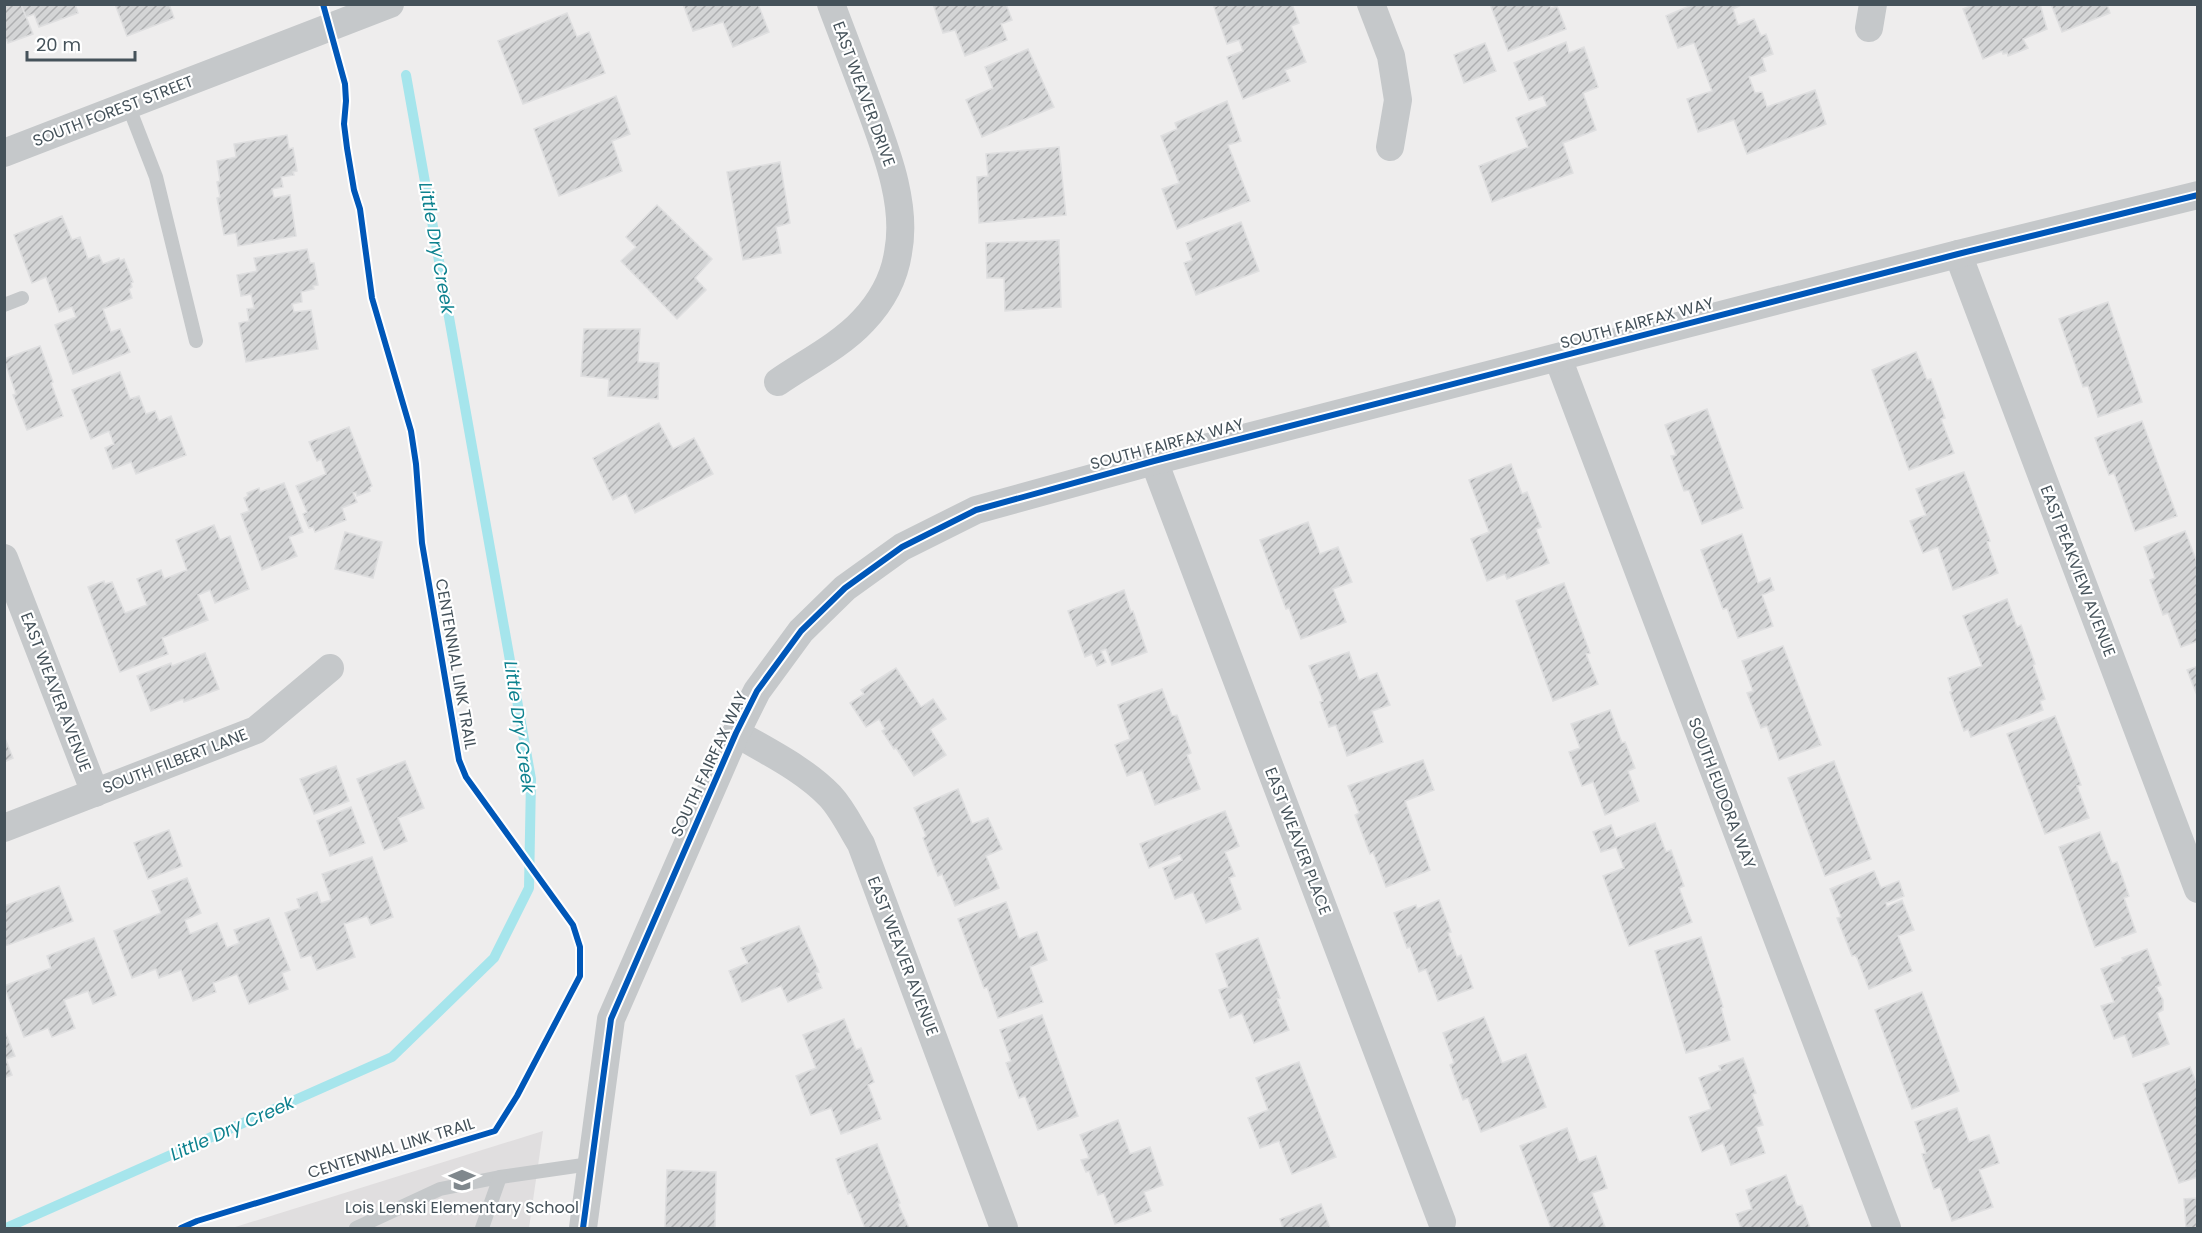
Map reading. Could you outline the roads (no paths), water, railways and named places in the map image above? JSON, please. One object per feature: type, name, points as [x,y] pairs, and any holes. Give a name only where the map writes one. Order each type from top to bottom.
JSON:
[{"type":"street","name":"SOUTH FOREST STREET","points":[[4,153],[390,4]]},
{"type":"street","name":"EAST WEAVER DRIVE","points":[[778,382],[862,323],[881,299],[891,278],[898,253],[900,220],[889,159],[831,4]]},
{"type":"street","points":[[1371,4],[1391,56],[1398,100],[1390,147]]},
{"type":"street","name":"SOUTH FAIRFAX WAY","points":[[583,1228],[611,1019],[736,733],[757,691],[801,631],[845,588],[902,547],[976,510],[1154,461],[1958,254],[2198,195]]},
{"type":"street","name":"EAST PEAKVIEW AVENUE","points":[[1958,254],[2198,889]]},
{"type":"street","name":"SOUTH EUDORA WAY","points":[[1558,358],[1887,1228]]},
{"type":"street","name":"EAST WEAVER PLACE","points":[[1154,461],[1442,1222]]},
{"type":"street","name":"EAST WEAVER AVENUE","points":[[4,558],[95,793]]},
{"type":"street","name":"SOUTH FILBERT LANE","points":[[4,828],[256,730],[330,668]]},
{"type":"street","name":"EAST WEAVER AVENUE","points":[[736,733],[791,765],[829,796],[844,815],[861,844],[1004,1228]]},
{"type":"lane","points":[[128,105],[156,177],[196,341]]},
{"type":"lane","points":[[4,305],[22,298]]},
{"type":"lane","points":[[360,1227],[440,1189],[500,1177],[590,1164]]},
{"type":"lane","points":[[482,1228],[500,1177]]},
{"type":"waterway","name":"Little Dry Creek","points":[[6,1228],[392,1057],[494,958],[529,888],[531,779],[406,75]]},
{"type":"place","name":"Lois Lenski Elementary School","points":[[462,1180]]}]
